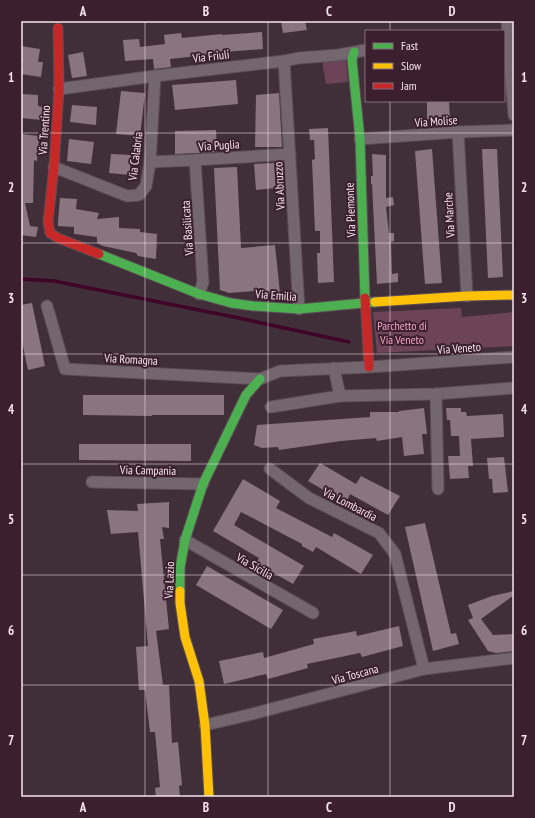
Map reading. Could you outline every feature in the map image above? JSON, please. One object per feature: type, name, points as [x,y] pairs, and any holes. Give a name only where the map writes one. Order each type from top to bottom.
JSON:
[{"type":"street","points":[[507,21],[506,33],[514,116]]},
{"type":"street","name":"Via Trentino","points":[[50,232],[48,222],[54,167],[59,89],[58,28]]},
{"type":"street","name":"Via Friuli","points":[[59,89],[299,58],[338,55],[365,50]]},
{"type":"street","name":"Via Piemonte","points":[[354,52],[352,60],[360,139],[369,367]]},
{"type":"street","name":"Via Abruzzo","points":[[284,61],[299,309]]},
{"type":"street","name":"Via Calabria","points":[[54,167],[127,196],[139,195],[146,186],[150,162],[155,76]]},
{"type":"street","name":"Via Molise","points":[[360,139],[458,132],[514,130]]},
{"type":"street","name":"Via Marche","points":[[458,132],[467,296]]},
{"type":"street","name":"Via Puglia","points":[[150,162],[290,154]]},
{"type":"street","name":"Via Basilicata","points":[[195,160],[203,282],[199,294]]},
{"type":"street","name":"Via Emilia","points":[[50,232],[58,238],[199,294],[231,304],[299,309],[467,296],[514,295]]},
{"type":"street","name":"Via Romagna","points":[[47,306],[65,369],[260,379]]},
{"type":"street","name":"Via Veneto","points":[[260,379],[280,371],[369,367],[514,357]]},
{"type":"street","points":[[334,368],[340,396]]},
{"type":"street","name":"Via Lazio","points":[[209,797],[205,725],[199,681],[185,637],[180,603],[180,568],[185,540],[203,484],[246,395],[260,379]]},
{"type":"street","points":[[272,407],[340,396],[436,394],[514,388]]},
{"type":"street","points":[[436,394],[438,489]]},
{"type":"street","name":"Via Lombardia","points":[[270,469],[309,498],[379,534],[395,554],[424,669]]},
{"type":"street","name":"Via Campania","points":[[92,482],[203,484]]},
{"type":"street","name":"Via Sicilia","points":[[185,540],[313,613]]},
{"type":"street","name":"Via Toscana","points":[[205,725],[424,669],[514,658]]},
{"type":"green space","points":[[346,58],[348,82],[326,84],[323,61]]},
{"type":"green space","name":"Parchetto di Via Veneto","points":[[461,308],[462,317],[514,312],[514,346],[377,353],[373,312]]},
{"type":"building","points":[[281,21],[305,21],[307,30],[283,33]]},
{"type":"building","points":[[262,32],[263,49],[170,59],[171,67],[154,69],[153,59],[125,61],[123,40],[139,39],[140,47],[165,44],[164,35],[181,33],[182,38]]},
{"type":"building","points":[[21,46],[40,49],[38,62],[43,62],[41,77],[21,74],[23,63],[21,63]]},
{"type":"building","points":[[83,52],[87,76],[72,78],[68,55]]},
{"type":"building","points":[[236,80],[238,104],[175,110],[172,85]]},
{"type":"building","points":[[121,91],[145,93],[140,136],[116,134]]},
{"type":"building","points":[[279,93],[282,147],[255,147],[256,95]]},
{"type":"building","points":[[21,94],[38,95],[38,106],[43,107],[42,120],[21,118]]},
{"type":"building","points":[[427,102],[449,102],[450,120],[427,122]]},
{"type":"building","points":[[72,105],[97,107],[96,125],[70,122]]},
{"type":"building","points":[[328,128],[334,282],[318,283],[317,253],[320,253],[320,231],[315,231],[312,160],[315,159],[314,140],[310,140],[309,129]]},
{"type":"building","points":[[216,130],[217,152],[175,154],[175,131]]},
{"type":"building","points":[[21,134],[39,136],[37,161],[34,160],[33,203],[21,203]]},
{"type":"building","points":[[69,139],[94,142],[91,164],[67,161]]},
{"type":"building","points":[[432,149],[442,283],[425,284],[415,151]]},
{"type":"building","points":[[482,149],[497,149],[503,277],[488,278]]},
{"type":"building","points":[[111,154],[131,155],[130,175],[109,173]]},
{"type":"building","points":[[372,154],[386,155],[386,198],[393,197],[394,205],[386,207],[389,233],[394,233],[394,241],[391,242],[392,274],[398,273],[398,282],[377,284],[371,184],[371,176],[373,176]]},
{"type":"building","points":[[274,163],[276,188],[256,190],[254,164]]},
{"type":"building","points":[[237,167],[241,248],[275,245],[280,293],[255,295],[254,291],[229,293],[220,290],[214,168]]},
{"type":"building","points":[[60,198],[77,199],[76,209],[99,213],[97,219],[119,217],[119,228],[140,229],[140,232],[157,234],[156,259],[138,256],[136,253],[103,246],[97,243],[97,237],[74,234],[74,227],[58,226]]},
{"type":"building","points":[[21,203],[25,203],[30,226],[38,227],[36,237],[21,235]]},
{"type":"building","points":[[32,303],[45,366],[28,370],[21,337],[21,305]]},
{"type":"building","points":[[83,395],[224,395],[224,415],[83,415]]},
{"type":"building","points":[[424,408],[427,434],[422,434],[424,454],[404,456],[402,437],[377,441],[376,438],[341,441],[279,450],[278,447],[262,448],[254,445],[257,425],[370,417],[370,412],[399,412]]},
{"type":"building","points":[[446,408],[461,408],[461,412],[466,412],[467,416],[503,414],[504,437],[471,439],[473,466],[468,466],[469,478],[450,479],[448,456],[460,456],[459,436],[451,436],[450,420],[447,420]]},
{"type":"building","points":[[79,444],[191,444],[191,461],[79,460]]},
{"type":"building","points":[[504,457],[508,492],[493,493],[492,479],[489,479],[487,458]]},
{"type":"building","points":[[320,463],[356,484],[361,476],[400,496],[388,515],[350,494],[346,503],[308,481]]},
{"type":"building","points":[[243,479],[280,501],[276,508],[332,537],[334,533],[373,555],[361,574],[316,547],[313,552],[302,546],[302,544],[241,512],[234,525],[304,566],[293,584],[256,563],[259,558],[213,531]]},
{"type":"building","points":[[169,502],[169,528],[162,527],[164,539],[160,539],[169,629],[156,631],[163,685],[169,685],[172,743],[178,742],[182,785],[179,786],[180,797],[156,797],[155,788],[160,787],[155,732],[150,732],[145,690],[139,690],[136,647],[148,646],[138,532],[111,534],[107,510],[138,511],[137,504]]},
{"type":"building","points":[[425,523],[451,634],[456,633],[459,644],[433,651],[405,527]]},
{"type":"building","points":[[207,566],[283,610],[271,629],[196,585]]},
{"type":"building","points":[[514,591],[514,595],[481,619],[493,635],[514,634],[514,651],[496,653],[488,651],[468,620],[473,618],[468,605],[492,596]]},
{"type":"building","points":[[399,626],[403,646],[362,657],[360,653],[307,664],[308,668],[268,679],[266,674],[224,684],[219,661],[263,652],[264,658],[314,644],[313,639],[356,631],[357,636]]},
{"type":"waterway","points":[[21,279],[54,281],[349,342]]},
{"type":"traffic: fast","points":[[354,52],[352,60],[360,139],[365,298]]},
{"type":"traffic: fast","points":[[99,254],[199,294],[231,303],[299,309],[375,302]]},
{"type":"traffic: fast","points":[[180,591],[180,568],[185,540],[203,484],[246,395],[260,379]]},
{"type":"traffic: slow","points":[[375,302],[467,296],[514,295]]},
{"type":"traffic: slow","points":[[180,591],[180,603],[185,637],[199,681],[205,725],[209,797]]},
{"type":"traffic: jam","points":[[58,28],[59,89],[54,167],[48,222],[50,233],[58,238],[99,254]]},
{"type":"traffic: jam","points":[[365,298],[369,367]]}]
